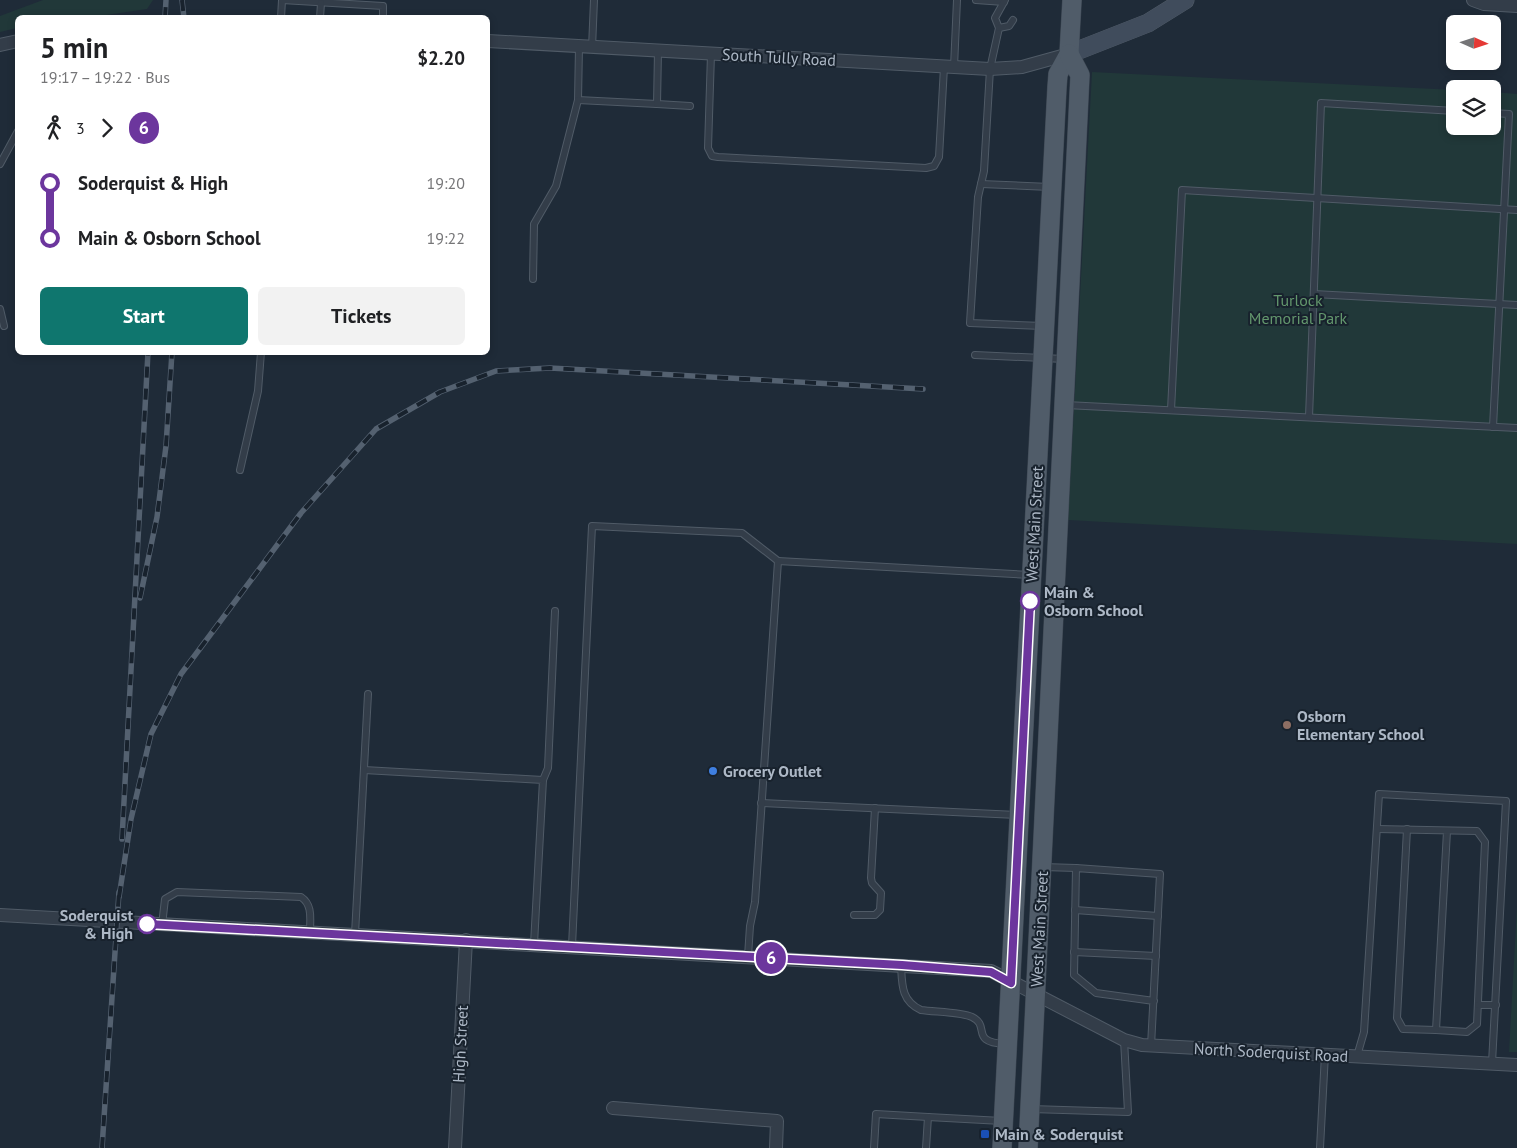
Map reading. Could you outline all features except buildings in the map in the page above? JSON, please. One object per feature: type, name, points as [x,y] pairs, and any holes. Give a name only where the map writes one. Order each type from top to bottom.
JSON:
[{"type":"main road","name":"West Main Street","points":[[1002,1148],[1051,187],[1058,74],[1069,54],[1072,0]]},
{"type":"main road","name":"West Main Street","points":[[1028,1148],[1080,75],[1069,54]]},
{"type":"street","points":[[1069,54],[1148,23],[1185,0]]},
{"type":"street","points":[[1473,0],[1484,4],[1517,6]]},
{"type":"street","name":"South Tully Road","points":[[490,41],[990,69],[1022,67],[1069,54]]},
{"type":"street","points":[[0,45],[15,42]]},
{"type":"street","name":"North Soderquist Road","points":[[0,915],[748,956],[991,972],[1124,1040],[1151,1046],[1208,1047],[1517,1065]]},
{"type":"street","name":"High Street","points":[[455,1148],[466,940]]},
{"type":"street","points":[[613,1108],[777,1121],[776,1148]]},
{"type":"lane","points":[[281,15],[282,0],[383,6],[383,15]]},
{"type":"lane","points":[[592,48],[594,0]]},
{"type":"lane","points":[[711,54],[708,148],[712,156],[718,158],[926,168],[934,166],[939,157],[957,0]]},
{"type":"lane","points":[[976,0],[1004,1],[995,18],[999,28],[990,69],[984,171],[978,197],[970,323],[1044,326]]},
{"type":"lane","points":[[320,3],[320,15]]},
{"type":"lane","points":[[999,28],[1009,26],[1013,20]]},
{"type":"lane","points":[[533,279],[534,224],[556,186],[578,100],[578,47]]},
{"type":"lane","points":[[657,104],[658,51]]},
{"type":"lane","points":[[578,100],[690,106]]},
{"type":"lane","points":[[1309,417],[1321,103],[1446,110]]},
{"type":"lane","points":[[1493,427],[1509,114],[1501,114]]},
{"type":"lane","points":[[0,164],[15,136]]},
{"type":"lane","points":[[981,184],[1051,187]]},
{"type":"lane","points":[[1171,410],[1182,190],[1517,210]]},
{"type":"lane","points":[[1314,294],[1517,305]]},
{"type":"lane","points":[[0,308],[4,326]]},
{"type":"lane","points":[[240,470],[258,391],[261,355]]},
{"type":"lane","points":[[975,355],[1067,360]]},
{"type":"lane","points":[[1065,405],[1517,428]]},
{"type":"lane","points":[[572,946],[592,526],[742,533],[778,561],[1032,575]]},
{"type":"lane","points":[[748,956],[750,926],[755,902],[767,704],[773,659],[778,561]]},
{"type":"lane","points":[[534,944],[543,780],[548,768],[555,611]]},
{"type":"lane","points":[[355,934],[368,694]]},
{"type":"lane","points":[[364,770],[543,780]]},
{"type":"lane","points":[[1357,1056],[1364,1032],[1379,794],[1506,801],[1492,1063]]},
{"type":"lane","points":[[761,803],[1018,815]]},
{"type":"lane","points":[[854,915],[875,915],[880,910],[881,893],[872,883],[871,878],[875,808]]},
{"type":"lane","points":[[1377,828],[1477,831],[1485,842],[1477,1024],[1467,1032],[1403,1029],[1397,1018],[1407,829]]},
{"type":"lane","points":[[1436,1030],[1447,831]]},
{"type":"lane","points":[[1042,867],[1160,874],[1151,1046]]},
{"type":"lane","points":[[1076,868],[1074,975],[1096,993],[1154,1001]]},
{"type":"lane","points":[[162,925],[165,899],[177,892],[301,897],[308,901],[310,908],[310,932]]},
{"type":"lane","points":[[1075,910],[1158,916]]},
{"type":"lane","points":[[1074,952],[1156,956]]},
{"type":"lane","points":[[902,965],[902,989],[907,1000],[914,1007],[921,1010],[972,1017],[980,1025],[983,1039],[1008,1044]]},
{"type":"lane","points":[[1478,1005],[1496,1005]]},
{"type":"lane","points":[[1030,1109],[1128,1112],[1124,1040]]},
{"type":"lane","points":[[1320,1148],[1325,1054]]},
{"type":"lane","points":[[874,1148],[876,1114],[1004,1121]]},
{"type":"lane","points":[[926,1148],[928,1117]]},
{"type":"green space","points":[[43,0],[153,0],[147,9],[106,15],[15,15],[15,28],[0,32],[0,16]]},
{"type":"green space","name":"Turlock Memorial Park","points":[[1092,72],[1446,90],[1446,135],[1501,135],[1501,93],[1517,94],[1517,544],[1068,520]]},
{"type":"green space","points":[[1517,906],[1517,1052],[1509,1052]]},
{"type":"railway","points":[[165,15],[166,0]]},
{"type":"railway","points":[[182,0],[184,15]]},
{"type":"railway","points":[[122,839],[148,355]]},
{"type":"railway","points":[[140,598],[157,517],[166,446],[172,355]]},
{"type":"railway","points":[[119,897],[131,819],[151,734],[181,674],[301,513],[376,429],[440,392],[496,371],[550,368],[923,389]]},
{"type":"railway","points":[[102,1148],[119,892]]},
{"type":"bus line","name":"6","points":[[147,924],[902,965],[991,972],[1011,983],[1030,601]]},
{"type":"place","name":"Main & Osborn School","points":[[1030,601]]},
{"type":"place","name":"Osborn Elementary School","points":[[1287,725]]},
{"type":"place","name":"Grocery Outlet","points":[[713,771]]},
{"type":"place","name":"Soderquist & High","points":[[147,924]]},
{"type":"place","name":"Main & Soderquist","points":[[985,1134]]}]
